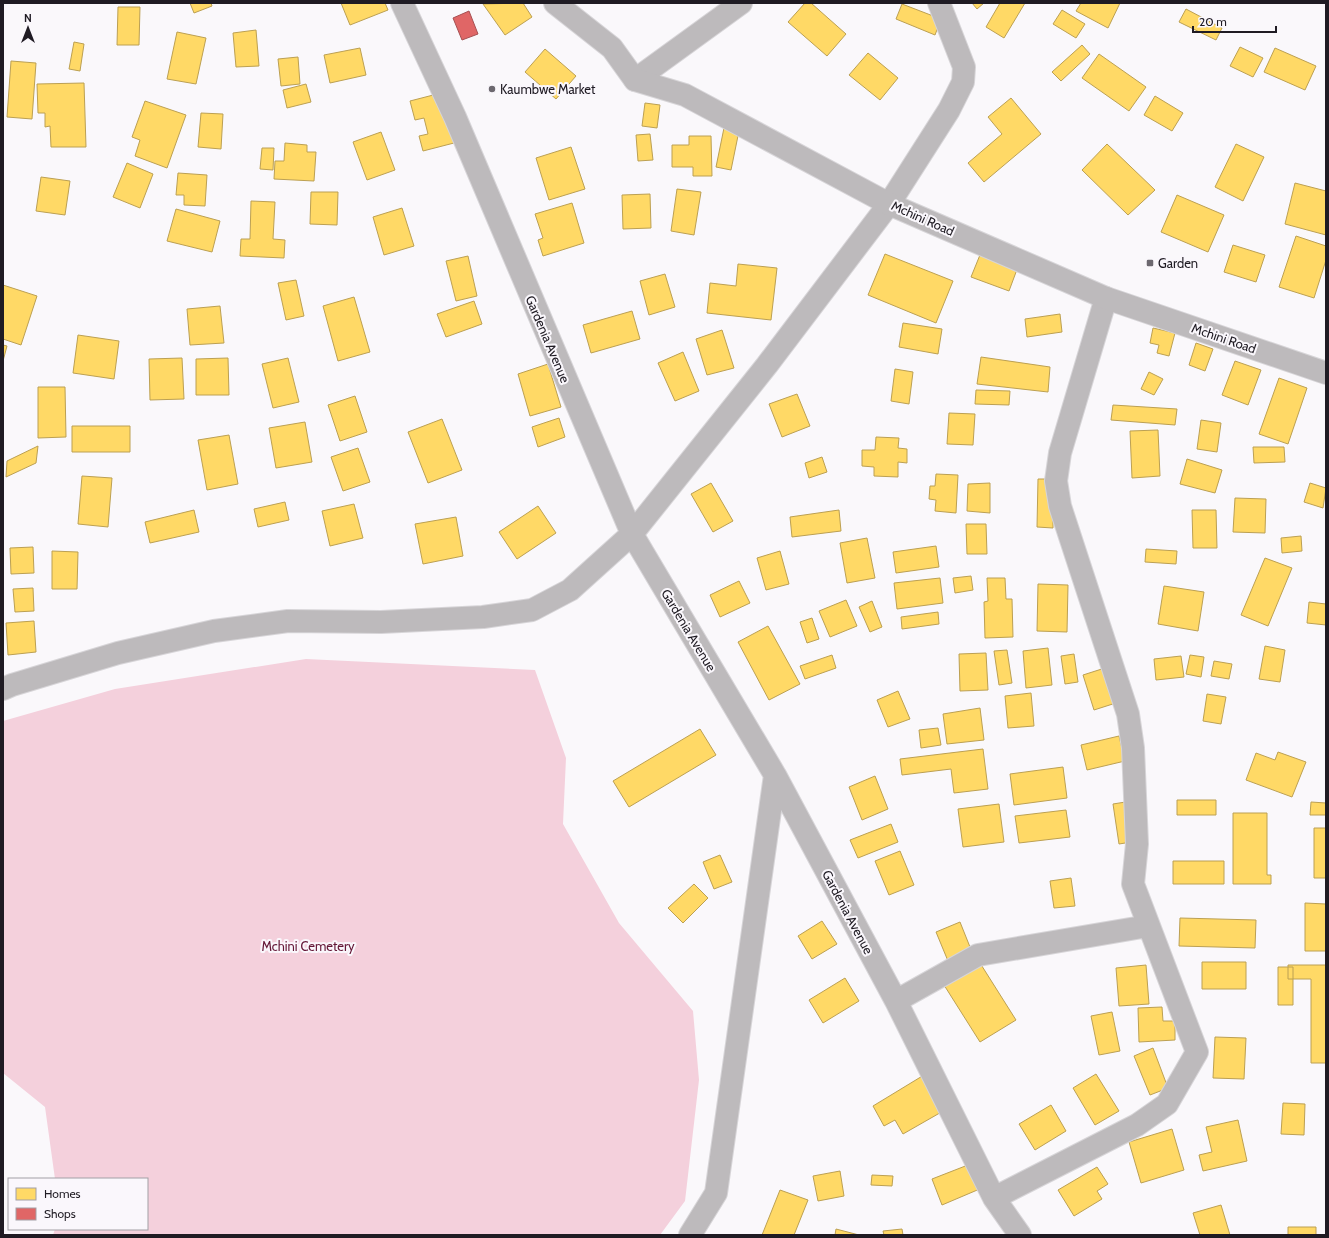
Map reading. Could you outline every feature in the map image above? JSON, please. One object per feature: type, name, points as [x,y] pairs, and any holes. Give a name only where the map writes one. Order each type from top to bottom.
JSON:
[{"type":"street","name":"Gardenia Avenue","points":[[402,3],[455,117],[632,534],[775,775],[896,1001],[994,1198],[1020,1235]]},
{"type":"street","points":[[555,3],[612,48],[635,80],[741,3]]},
{"type":"street","points":[[3,689],[118,653],[214,631],[288,621],[381,622],[483,618],[532,610],[570,590],[632,534],[767,365],[889,204],[949,110],[963,82],[964,68],[939,3]]},
{"type":"street","name":"Mchini Road","points":[[635,80],[686,95],[889,204],[1106,298],[1326,373]]},
{"type":"street","points":[[994,1198],[1138,1125],[1167,1104],[1197,1052],[1133,884],[1138,844],[1133,748],[1128,714],[1060,506],[1056,481],[1060,452],[1106,298]]},
{"type":"street","points":[[690,1235],[716,1193],[775,775]]},
{"type":"street","points":[[896,1001],[978,955],[1148,926]]},
{"type":"green space","name":"Mchini Cemetery","points":[[306,659],[535,670],[566,758],[563,824],[619,923],[693,1011],[699,1080],[685,1201],[660,1235],[53,1235],[55,1230],[148,1230],[148,1178],[55,1178],[45,1107],[3,1073],[3,721],[115,689]]},
{"type":"building: Homes","points":[[190,3],[211,3],[212,6],[194,13]]},
{"type":"building: Homes","points":[[341,3],[385,3],[388,10],[350,25]]},
{"type":"building: Homes","points":[[523,3],[532,17],[505,35],[483,4]]},
{"type":"building: Homes","points":[[805,3],[811,3],[846,34],[827,56],[788,22]]},
{"type":"building: Homes","points":[[972,3],[984,3],[977,9]]},
{"type":"building: Homes","points":[[1000,3],[1025,3],[1004,38],[986,27]]},
{"type":"building: Homes","points":[[1081,3],[1120,3],[1108,28],[1076,11]]},
{"type":"building: Homes","points":[[902,4],[941,19],[935,35],[896,19]]},
{"type":"building: Homes","points":[[118,7],[140,7],[139,45],[117,45]]},
{"type":"building: Homes","points":[[1186,9],[1222,28],[1216,40],[1179,22]]},
{"type":"building: Homes","points":[[1062,10],[1085,24],[1076,38],[1053,24]]},
{"type":"building: Homes","points":[[256,30],[259,66],[236,67],[233,33]]},
{"type":"building: Homes","points":[[177,32],[206,38],[196,84],[167,79]]},
{"type":"building: Homes","points":[[74,42],[84,44],[80,71],[69,69]]},
{"type":"building: Homes","points":[[1082,45],[1090,54],[1061,81],[1052,72]]},
{"type":"building: Homes","points":[[1240,47],[1263,58],[1253,77],[1230,66]]},
{"type":"building: Homes","points":[[360,48],[366,75],[330,83],[324,55]]},
{"type":"building: Homes","points":[[1275,48],[1316,66],[1305,90],[1264,72]]},
{"type":"building: Homes","points":[[545,49],[576,76],[556,99],[525,72]]},
{"type":"building: Homes","points":[[868,53],[898,78],[880,100],[849,75]]},
{"type":"building: Homes","points":[[1099,54],[1146,87],[1129,111],[1082,78]]},
{"type":"building: Homes","points":[[298,57],[300,84],[281,86],[278,59]]},
{"type":"building: Homes","points":[[11,61],[36,63],[32,119],[7,117]]},
{"type":"building: Homes","points":[[84,83],[86,147],[51,147],[50,126],[45,127],[45,113],[38,113],[37,84]]},
{"type":"building: Homes","points":[[306,84],[311,102],[287,108],[283,90]]},
{"type":"building: Homes","points":[[441,93],[454,143],[423,151],[419,136],[428,134],[424,118],[415,120],[410,101]]},
{"type":"building: Homes","points":[[1155,96],[1183,113],[1172,131],[1144,115]]},
{"type":"building: Homes","points":[[1011,98],[1041,134],[984,182],[968,163],[1002,134],[988,117]]},
{"type":"building: Homes","points":[[145,101],[186,115],[167,168],[135,156],[140,140],[132,137]]},
{"type":"building: Homes","points":[[645,103],[660,105],[657,128],[642,126]]},
{"type":"building: Homes","points":[[201,113],[223,114],[221,149],[198,147]]},
{"type":"building: Homes","points":[[725,123],[740,126],[731,170],[716,167]]},
{"type":"building: Homes","points":[[381,132],[395,170],[367,180],[353,142]]},
{"type":"building: Homes","points":[[650,134],[653,160],[638,161],[636,135]]},
{"type":"building: Homes","points":[[689,136],[711,136],[712,176],[693,176],[693,167],[672,167],[672,145],[689,145]]},
{"type":"building: Homes","points":[[285,143],[307,145],[307,152],[316,152],[314,181],[274,179],[275,161],[284,161]]},
{"type":"building: Homes","points":[[1107,144],[1155,190],[1128,215],[1082,170]]},
{"type":"building: Homes","points":[[1236,144],[1264,157],[1243,201],[1215,187]]},
{"type":"building: Homes","points":[[571,147],[585,189],[549,200],[536,158]]},
{"type":"building: Homes","points":[[262,148],[274,148],[273,170],[260,169]]},
{"type":"building: Homes","points":[[127,163],[153,174],[140,208],[113,197]]},
{"type":"building: Homes","points":[[178,173],[207,175],[205,206],[184,205],[184,195],[176,195]]},
{"type":"building: Homes","points":[[41,177],[70,181],[65,215],[36,211]]},
{"type":"building: Homes","points":[[1295,183],[1326,191],[1326,235],[1285,224]]},
{"type":"building: Homes","points":[[677,189],[701,192],[694,235],[671,231]]},
{"type":"building: Homes","points":[[311,192],[338,192],[337,225],[310,224]]},
{"type":"building: Homes","points":[[650,194],[651,228],[623,229],[622,195]]},
{"type":"building: Homes","points":[[1177,195],[1224,215],[1208,252],[1161,232]]},
{"type":"building: Homes","points":[[251,201],[275,202],[273,239],[285,240],[284,258],[240,256],[241,239],[250,239]]},
{"type":"building: Homes","points":[[572,203],[584,243],[543,256],[538,240],[543,238],[535,214]]},
{"type":"building: Homes","points":[[402,208],[414,246],[384,255],[373,217]]},
{"type":"building: Homes","points":[[176,209],[220,221],[212,252],[167,241]]},
{"type":"building: Homes","points":[[1296,236],[1326,246],[1326,260],[1314,298],[1279,287]]},
{"type":"building: Homes","points":[[1233,245],[1265,255],[1256,282],[1224,272]]},
{"type":"building: Homes","points":[[982,250],[1019,264],[1009,291],[971,277]]},
{"type":"building: Homes","points":[[885,254],[953,281],[936,323],[868,295]]},
{"type":"building: Homes","points":[[468,256],[477,296],[456,301],[446,261]]},
{"type":"building: Homes","points":[[738,264],[777,268],[771,320],[707,313],[710,283],[736,286]]},
{"type":"building: Homes","points":[[665,274],[675,307],[649,315],[640,281]]},
{"type":"building: Homes","points":[[296,280],[304,316],[286,320],[278,283]]},
{"type":"building: Homes","points":[[3,285],[37,296],[21,345],[3,339]]},
{"type":"building: Homes","points":[[354,297],[370,352],[338,361],[323,306]]},
{"type":"building: Homes","points":[[474,301],[482,324],[446,337],[437,314]]},
{"type":"building: Homes","points":[[220,306],[224,343],[190,345],[187,309]]},
{"type":"building: Homes","points":[[632,311],[640,339],[591,353],[583,325]]},
{"type":"building: Homes","points":[[1060,314],[1062,332],[1027,337],[1025,319]]},
{"type":"building: Homes","points":[[903,323],[942,329],[938,354],[899,347]]},
{"type":"building: Homes","points":[[1153,328],[1175,333],[1169,356],[1157,353],[1159,345],[1150,343]]},
{"type":"building: Homes","points":[[722,330],[734,368],[707,375],[696,339]]},
{"type":"building: Homes","points":[[78,335],[119,341],[114,379],[73,373]]},
{"type":"building: Homes","points":[[1196,343],[1213,349],[1205,371],[1189,365]]},
{"type":"building: Homes","points":[[3,345],[7,346],[3,361]]},
{"type":"building: Homes","points":[[683,352],[699,391],[675,401],[658,363]]},
{"type":"building: Homes","points":[[981,357],[1050,367],[1048,392],[977,384]]},
{"type":"building: Homes","points":[[182,358],[184,399],[150,400],[149,359]]},
{"type":"building: Homes","points":[[228,358],[229,395],[196,395],[196,359]]},
{"type":"building: Homes","points":[[288,358],[299,402],[273,408],[262,364]]},
{"type":"building: Homes","points":[[1235,361],[1261,370],[1248,405],[1222,395]]},
{"type":"building: Homes","points":[[548,364],[561,407],[530,416],[518,374]]},
{"type":"building: Homes","points":[[895,369],[913,372],[909,404],[891,401]]},
{"type":"building: Homes","points":[[1149,372],[1163,379],[1154,395],[1141,389]]},
{"type":"building: Homes","points":[[1279,378],[1307,388],[1288,444],[1259,434]]},
{"type":"building: Homes","points":[[38,387],[65,387],[66,437],[38,438]]},
{"type":"building: Homes","points":[[976,390],[1010,391],[1009,405],[975,404]]},
{"type":"building: Homes","points":[[797,394],[810,426],[782,437],[769,404]]},
{"type":"building: Homes","points":[[355,396],[367,432],[340,441],[328,405]]},
{"type":"building: Homes","points":[[1113,405],[1177,409],[1175,425],[1111,420]]},
{"type":"building: Homes","points":[[949,413],[975,414],[973,445],[947,444]]},
{"type":"building: Homes","points":[[559,418],[565,437],[538,447],[532,427]]},
{"type":"building: Homes","points":[[442,419],[462,470],[428,483],[408,432]]},
{"type":"building: Homes","points":[[1201,420],[1221,423],[1217,452],[1197,449]]},
{"type":"building: Homes","points":[[305,422],[312,462],[276,468],[269,428]]},
{"type":"building: Homes","points":[[72,426],[130,426],[130,452],[72,452]]},
{"type":"building: Homes","points":[[1158,430],[1160,476],[1132,478],[1130,431]]},
{"type":"building: Homes","points":[[229,435],[238,484],[207,490],[198,440]]},
{"type":"building: Homes","points":[[876,437],[899,438],[898,448],[907,449],[907,463],[898,462],[898,477],[874,476],[874,467],[862,466],[862,450],[875,450]]},
{"type":"building: Homes","points":[[38,446],[36,463],[6,477],[7,461]]},
{"type":"building: Homes","points":[[1253,447],[1284,447],[1285,462],[1254,463]]},
{"type":"building: Homes","points":[[358,448],[370,482],[343,491],[331,457]]},
{"type":"building: Homes","points":[[822,457],[827,472],[809,478],[805,463]]},
{"type":"building: Homes","points":[[1187,459],[1222,470],[1215,493],[1180,484]]},
{"type":"building: Homes","points":[[936,474],[958,475],[956,513],[935,511],[936,500],[929,499],[930,486],[935,486]]},
{"type":"building: Homes","points":[[82,476],[112,478],[108,527],[78,524]]},
{"type":"building: Homes","points":[[1038,479],[1059,479],[1053,495],[1053,528],[1037,527]]},
{"type":"building: Homes","points":[[711,483],[733,521],[713,532],[691,494]]},
{"type":"building: Homes","points":[[990,483],[990,513],[967,511],[968,484]]},
{"type":"building: Homes","points":[[1310,483],[1326,488],[1323,508],[1304,502]]},
{"type":"building: Homes","points":[[1235,498],[1266,499],[1265,533],[1233,532]]},
{"type":"building: Homes","points":[[285,502],[289,520],[258,527],[254,509]]},
{"type":"building: Homes","points":[[354,504],[363,538],[330,546],[322,511]]},
{"type":"building: Homes","points":[[538,506],[556,533],[517,559],[499,532]]},
{"type":"building: Homes","points":[[194,510],[199,532],[150,543],[145,522]]},
{"type":"building: Homes","points":[[839,510],[841,531],[792,537],[790,517]]},
{"type":"building: Homes","points":[[1192,510],[1216,510],[1217,548],[1193,548]]},
{"type":"building: Homes","points":[[456,517],[463,556],[423,564],[415,524]]},
{"type":"building: Homes","points":[[966,524],[986,524],[987,554],[967,554]]},
{"type":"building: Homes","points":[[1301,536],[1302,551],[1282,553],[1281,538]]},
{"type":"building: Homes","points":[[867,538],[875,578],[847,583],[840,543]]},
{"type":"building: Homes","points":[[936,546],[939,567],[896,573],[893,552]]},
{"type":"building: Homes","points":[[33,547],[34,573],[11,574],[10,548]]},
{"type":"building: Homes","points":[[1146,549],[1177,551],[1176,564],[1145,562]]},
{"type":"building: Homes","points":[[52,551],[78,552],[77,589],[52,589]]},
{"type":"building: Homes","points":[[780,551],[789,584],[766,590],[757,558]]},
{"type":"building: Homes","points":[[1265,558],[1292,568],[1268,626],[1241,615]]},
{"type":"building: Homes","points":[[971,576],[973,590],[955,593],[953,578]]},
{"type":"building: Homes","points":[[940,578],[943,603],[897,609],[894,583]]},
{"type":"building: Homes","points":[[987,578],[1005,578],[1006,599],[1012,599],[1013,637],[985,638],[984,602],[988,601]]},
{"type":"building: Homes","points":[[739,581],[750,603],[720,617],[710,595]]},
{"type":"building: Homes","points":[[1038,584],[1068,585],[1067,632],[1037,631]]},
{"type":"building: Homes","points":[[1164,586],[1204,592],[1198,631],[1158,624]]},
{"type":"building: Homes","points":[[33,588],[34,611],[15,612],[13,589]]},
{"type":"building: Homes","points":[[846,600],[857,626],[830,637],[819,611]]},
{"type":"building: Homes","points":[[872,601],[882,627],[870,632],[859,607]]},
{"type":"building: Homes","points":[[1309,602],[1326,604],[1326,625],[1307,623]]},
{"type":"building: Homes","points":[[938,612],[939,624],[902,629],[901,617]]},
{"type":"building: Homes","points":[[812,618],[819,639],[807,643],[800,622]]},
{"type":"building: Homes","points":[[34,621],[36,652],[8,655],[6,623]]},
{"type":"building: Homes","points":[[768,626],[800,684],[769,700],[738,642]]},
{"type":"building: Homes","points":[[1265,646],[1285,650],[1280,682],[1259,679]]},
{"type":"building: Homes","points":[[1048,648],[1052,685],[1026,688],[1023,651]]},
{"type":"building: Homes","points":[[1007,650],[1012,683],[999,685],[994,651]]},
{"type":"building: Homes","points":[[986,653],[988,690],[960,691],[959,654]]},
{"type":"building: Homes","points":[[1074,654],[1078,682],[1065,684],[1061,656]]},
{"type":"building: Homes","points":[[832,655],[836,668],[805,679],[800,666]]},
{"type":"building: Homes","points":[[1190,655],[1204,657],[1201,677],[1186,674]]},
{"type":"building: Homes","points":[[1181,656],[1184,677],[1156,680],[1154,659]]},
{"type":"building: Homes","points":[[1214,661],[1232,664],[1229,679],[1211,676]]},
{"type":"building: Homes","points":[[1108,667],[1119,702],[1094,710],[1083,675]]},
{"type":"building: Homes","points":[[898,691],[910,719],[888,727],[877,700]]},
{"type":"building: Homes","points":[[1031,693],[1034,726],[1008,728],[1005,696]]},
{"type":"building: Homes","points":[[1207,694],[1226,697],[1221,724],[1203,721]]},
{"type":"building: Homes","points":[[980,708],[984,740],[947,744],[943,714]]},
{"type":"building: Homes","points":[[938,728],[941,745],[921,748],[919,730]]},
{"type":"building: Homes","points":[[700,729],[716,755],[629,807],[613,781]]},
{"type":"building: Homes","points":[[1119,736],[1125,761],[1087,770],[1081,745]]},
{"type":"building: Homes","points":[[983,749],[988,789],[954,793],[951,769],[902,775],[900,759]]},
{"type":"building: Homes","points":[[1278,752],[1306,762],[1292,797],[1246,780],[1256,753],[1275,760]]},
{"type":"building: Homes","points":[[1063,767],[1067,798],[1014,805],[1010,774]]},
{"type":"building: Homes","points":[[875,776],[888,809],[862,820],[849,787]]},
{"type":"building: Homes","points":[[1138,800],[1144,840],[1119,844],[1113,804]]},
{"type":"building: Homes","points":[[1177,800],[1216,800],[1216,815],[1177,815]]},
{"type":"building: Homes","points":[[1311,802],[1326,803],[1326,815],[1310,815]]},
{"type":"building: Homes","points":[[999,804],[1004,842],[963,847],[958,809]]},
{"type":"building: Homes","points":[[1066,810],[1070,837],[1019,843],[1015,816]]},
{"type":"building: Homes","points":[[1233,813],[1267,813],[1267,875],[1271,875],[1271,884],[1233,884]]},
{"type":"building: Homes","points":[[891,824],[898,842],[858,858],[850,840]]},
{"type":"building: Homes","points":[[1314,828],[1326,828],[1326,878],[1314,878]]},
{"type":"building: Homes","points":[[900,851],[914,885],[889,895],[875,861]]},
{"type":"building: Homes","points":[[720,855],[732,882],[714,889],[703,862]]},
{"type":"building: Homes","points":[[1173,861],[1224,861],[1224,884],[1173,884]]},
{"type":"building: Homes","points":[[1071,878],[1075,906],[1054,908],[1050,881]]},
{"type":"building: Homes","points":[[694,884],[708,898],[683,923],[668,908]]},
{"type":"building: Homes","points":[[1305,903],[1326,904],[1326,951],[1305,951]]},
{"type":"building: Homes","points":[[1180,918],[1256,920],[1255,948],[1179,946]]},
{"type":"building: Homes","points":[[822,921],[837,944],[812,959],[798,936]]},
{"type":"building: Homes","points":[[960,922],[972,952],[948,961],[936,932]]},
{"type":"building: Homes","points":[[1202,962],[1246,962],[1246,989],[1202,989]]},
{"type":"building: Homes","points":[[980,963],[1016,1020],[980,1042],[944,985]]},
{"type":"building: Homes","points":[[1146,965],[1149,1004],[1119,1006],[1116,968]]},
{"type":"building: Homes","points":[[1288,965],[1326,965],[1326,1063],[1311,1063],[1311,979],[1288,979]]},
{"type":"building: Homes","points":[[1278,967],[1293,967],[1293,1005],[1278,1005]]},
{"type":"building: Homes","points":[[845,978],[859,1001],[823,1023],[809,1000]]},
{"type":"building: Homes","points":[[1162,1007],[1163,1021],[1175,1021],[1175,1040],[1139,1042],[1138,1008]]},
{"type":"building: Homes","points":[[1112,1012],[1120,1051],[1099,1055],[1091,1016]]},
{"type":"building: Homes","points":[[1215,1037],[1246,1038],[1244,1079],[1213,1078]]},
{"type":"building: Homes","points":[[1153,1048],[1168,1088],[1150,1095],[1134,1056]]},
{"type":"building: Homes","points":[[1096,1074],[1119,1111],[1095,1125],[1073,1088]]},
{"type":"building: Homes","points":[[924,1075],[945,1110],[903,1134],[895,1120],[884,1126],[873,1106]]},
{"type":"building: Homes","points":[[1283,1103],[1305,1104],[1304,1135],[1281,1134]]},
{"type":"building: Homes","points":[[1051,1105],[1066,1131],[1035,1150],[1019,1124]]},
{"type":"building: Homes","points":[[1238,1120],[1247,1161],[1203,1171],[1199,1155],[1212,1152],[1206,1127]]},
{"type":"building: Homes","points":[[1172,1129],[1184,1170],[1141,1183],[1129,1142]]},
{"type":"building: Homes","points":[[973,1163],[982,1188],[942,1205],[932,1179]]},
{"type":"building: Homes","points":[[1097,1167],[1108,1184],[1097,1191],[1102,1199],[1074,1216],[1058,1190]]},
{"type":"building: Homes","points":[[840,1171],[844,1196],[818,1201],[813,1176]]},
{"type":"building: Homes","points":[[872,1175],[893,1176],[892,1186],[871,1185]]},
{"type":"building: Homes","points":[[780,1190],[808,1200],[794,1235],[762,1235]]},
{"type":"building: Homes","points":[[1221,1205],[1230,1235],[1200,1235],[1193,1213]]},
{"type":"building: Homes","points":[[1288,1227],[1316,1227],[1316,1235],[1288,1235]]},
{"type":"building: Homes","points":[[836,1229],[859,1235],[835,1235]]},
{"type":"building: Homes","points":[[902,1229],[903,1235],[884,1235],[883,1231]]},
{"type":"building: Shops","points":[[469,11],[478,34],[462,40],[453,18]]},
{"type":"place","name":"Kaumbwe Market","points":[[492,89]]},
{"type":"place","name":"Garden","points":[[1150,263]]}]
